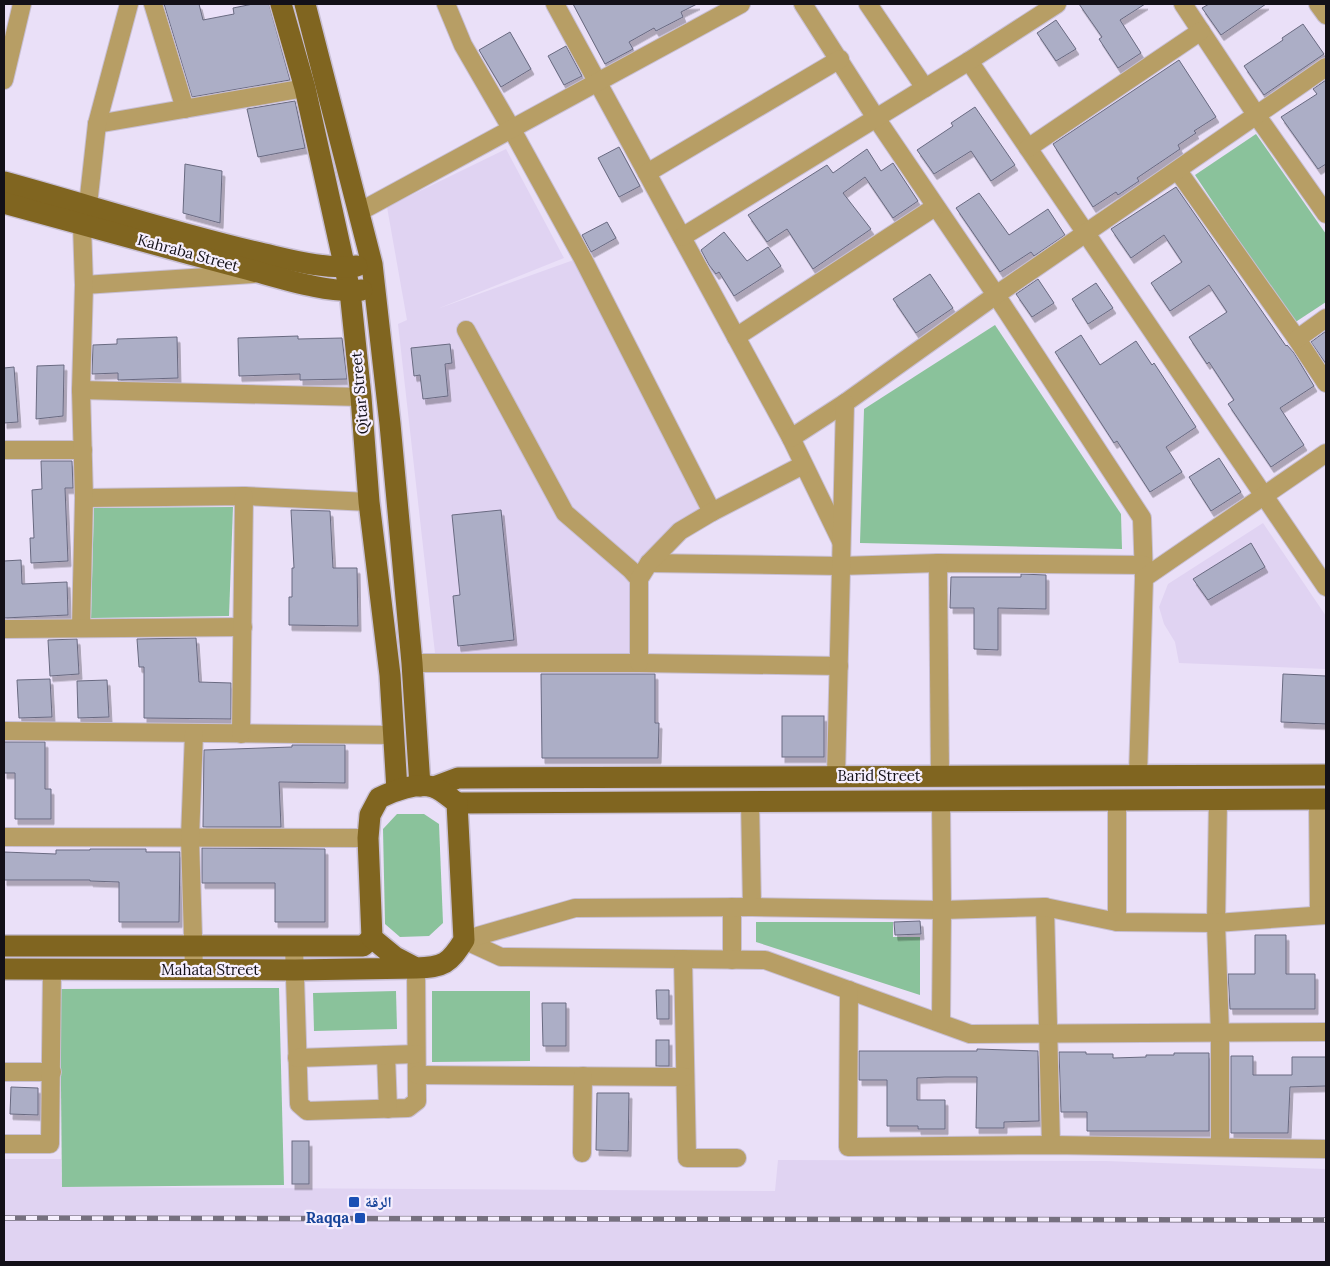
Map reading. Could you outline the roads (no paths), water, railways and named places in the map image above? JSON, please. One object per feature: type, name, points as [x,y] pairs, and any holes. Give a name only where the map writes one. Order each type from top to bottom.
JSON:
[{"type":"main road","name":"Qitar Street","points":[[281,4],[305,88],[350,291],[371,512],[390,675],[397,790]]},
{"type":"main road","name":"Qitar Street","points":[[305,4],[372,264],[390,424],[412,663],[427,786]]},
{"type":"main road","name":"Kahraba Street","points":[[4,182],[226,245],[302,263],[344,268],[372,264]]},
{"type":"main road","name":"Kahraba Street","points":[[4,203],[266,274],[321,287],[350,291],[375,288]]},
{"type":"main road","points":[[363,429],[390,424]]},
{"type":"main road","points":[[371,512],[398,519]]},
{"type":"main road","name":"Barid Street","points":[[397,790],[427,786],[458,778],[1326,774]]},
{"type":"main road","points":[[427,786],[457,803],[464,940]]},
{"type":"main road","points":[[397,790],[379,798],[370,815],[368,838],[372,938],[396,957],[416,968]]},
{"type":"main road","name":"Barid Street","points":[[457,803],[1322,799]]},
{"type":"main road","name":"Mahata Street","points":[[4,946],[363,946],[372,938]]},
{"type":"main road","name":"Mahata Street","points":[[4,969],[295,970],[435,968],[453,958],[464,940]]},
{"type":"street","points":[[4,80],[7,45],[22,4]]},
{"type":"street","points":[[81,628],[84,498],[81,390],[84,285],[82,225],[88,205],[97,124],[129,4]]},
{"type":"street","points":[[153,4],[186,109]]},
{"type":"street","points":[[446,4],[463,45],[582,257],[712,512]]},
{"type":"street","points":[[555,4],[790,438],[841,541]]},
{"type":"street","points":[[359,212],[741,4]]},
{"type":"street","points":[[803,4],[876,118],[996,295],[1142,518],[1144,572],[1138,775]]},
{"type":"street","points":[[868,4],[925,88]]},
{"type":"street","points":[[682,236],[969,61],[1057,4]]},
{"type":"street","points":[[1183,4],[1256,116],[1326,214]]},
{"type":"street","points":[[1318,4],[1326,15]]},
{"type":"street","points":[[1028,148],[1201,31]]},
{"type":"street","points":[[647,172],[840,59]]},
{"type":"street","points":[[969,61],[1326,587]]},
{"type":"street","points":[[790,438],[845,403],[996,295],[1326,67]]},
{"type":"street","points":[[97,124],[305,88]]},
{"type":"street","points":[[1178,170],[1326,383]]},
{"type":"street","points":[[736,337],[936,207]]},
{"type":"street","points":[[84,285],[266,274]]},
{"type":"street","points":[[1297,339],[1326,318]]},
{"type":"street","points":[[466,330],[565,513],[639,579]]},
{"type":"street","points":[[81,390],[361,398]]},
{"type":"street","points":[[836,776],[845,403]]},
{"type":"street","points":[[4,450],[83,450]]},
{"type":"street","points":[[649,563],[840,566],[938,563],[1144,572],[1264,496],[1326,453]]},
{"type":"street","points":[[639,663],[639,579],[649,563],[680,531],[712,512],[803,465]]},
{"type":"street","points":[[84,498],[244,496],[371,512]]},
{"type":"street","points":[[241,734],[244,496]]},
{"type":"street","points":[[938,563],[940,776]]},
{"type":"street","points":[[4,629],[243,627]]},
{"type":"street","points":[[412,663],[639,663],[839,666]]},
{"type":"street","points":[[4,731],[394,735]]},
{"type":"street","points":[[194,733],[190,838],[194,970]]},
{"type":"street","points":[[1218,799],[1216,923],[1220,1032],[1220,1147]]},
{"type":"street","points":[[464,940],[575,908],[752,907],[942,910],[1045,907],[1117,922],[1216,923],[1322,915],[1322,799]]},
{"type":"street","points":[[1117,800],[1117,922]]},
{"type":"street","points":[[750,801],[752,907]]},
{"type":"street","points":[[941,801],[941,1023]]},
{"type":"street","points":[[4,837],[368,838]]},
{"type":"street","points":[[732,907],[732,960]]},
{"type":"street","points":[[1045,907],[1051,1145]]},
{"type":"street","points":[[464,940],[501,957],[765,960],[970,1034],[1326,1032]]},
{"type":"street","points":[[294,946],[299,1104],[308,1111],[408,1108],[417,1101],[416,968]]},
{"type":"street","points":[[683,960],[686,1158],[737,1158]]},
{"type":"street","points":[[4,1144],[50,1144],[52,970]]},
{"type":"street","points":[[849,990],[848,1147],[1051,1145],[1326,1149]]},
{"type":"street","points":[[297,1058],[416,1054]]},
{"type":"street","points":[[386,1055],[388,1109]]},
{"type":"street","points":[[4,1072],[52,1072]]},
{"type":"street","points":[[416,1075],[685,1077]]},
{"type":"street","points":[[582,1153],[583,1076]]},
{"type":"railway","points":[[4,1218],[1326,1220]]},
{"type":"place","name":"الرقة","points":[[354,1202]]},
{"type":"place","name":"Raqqa","points":[[360,1218]]}]
